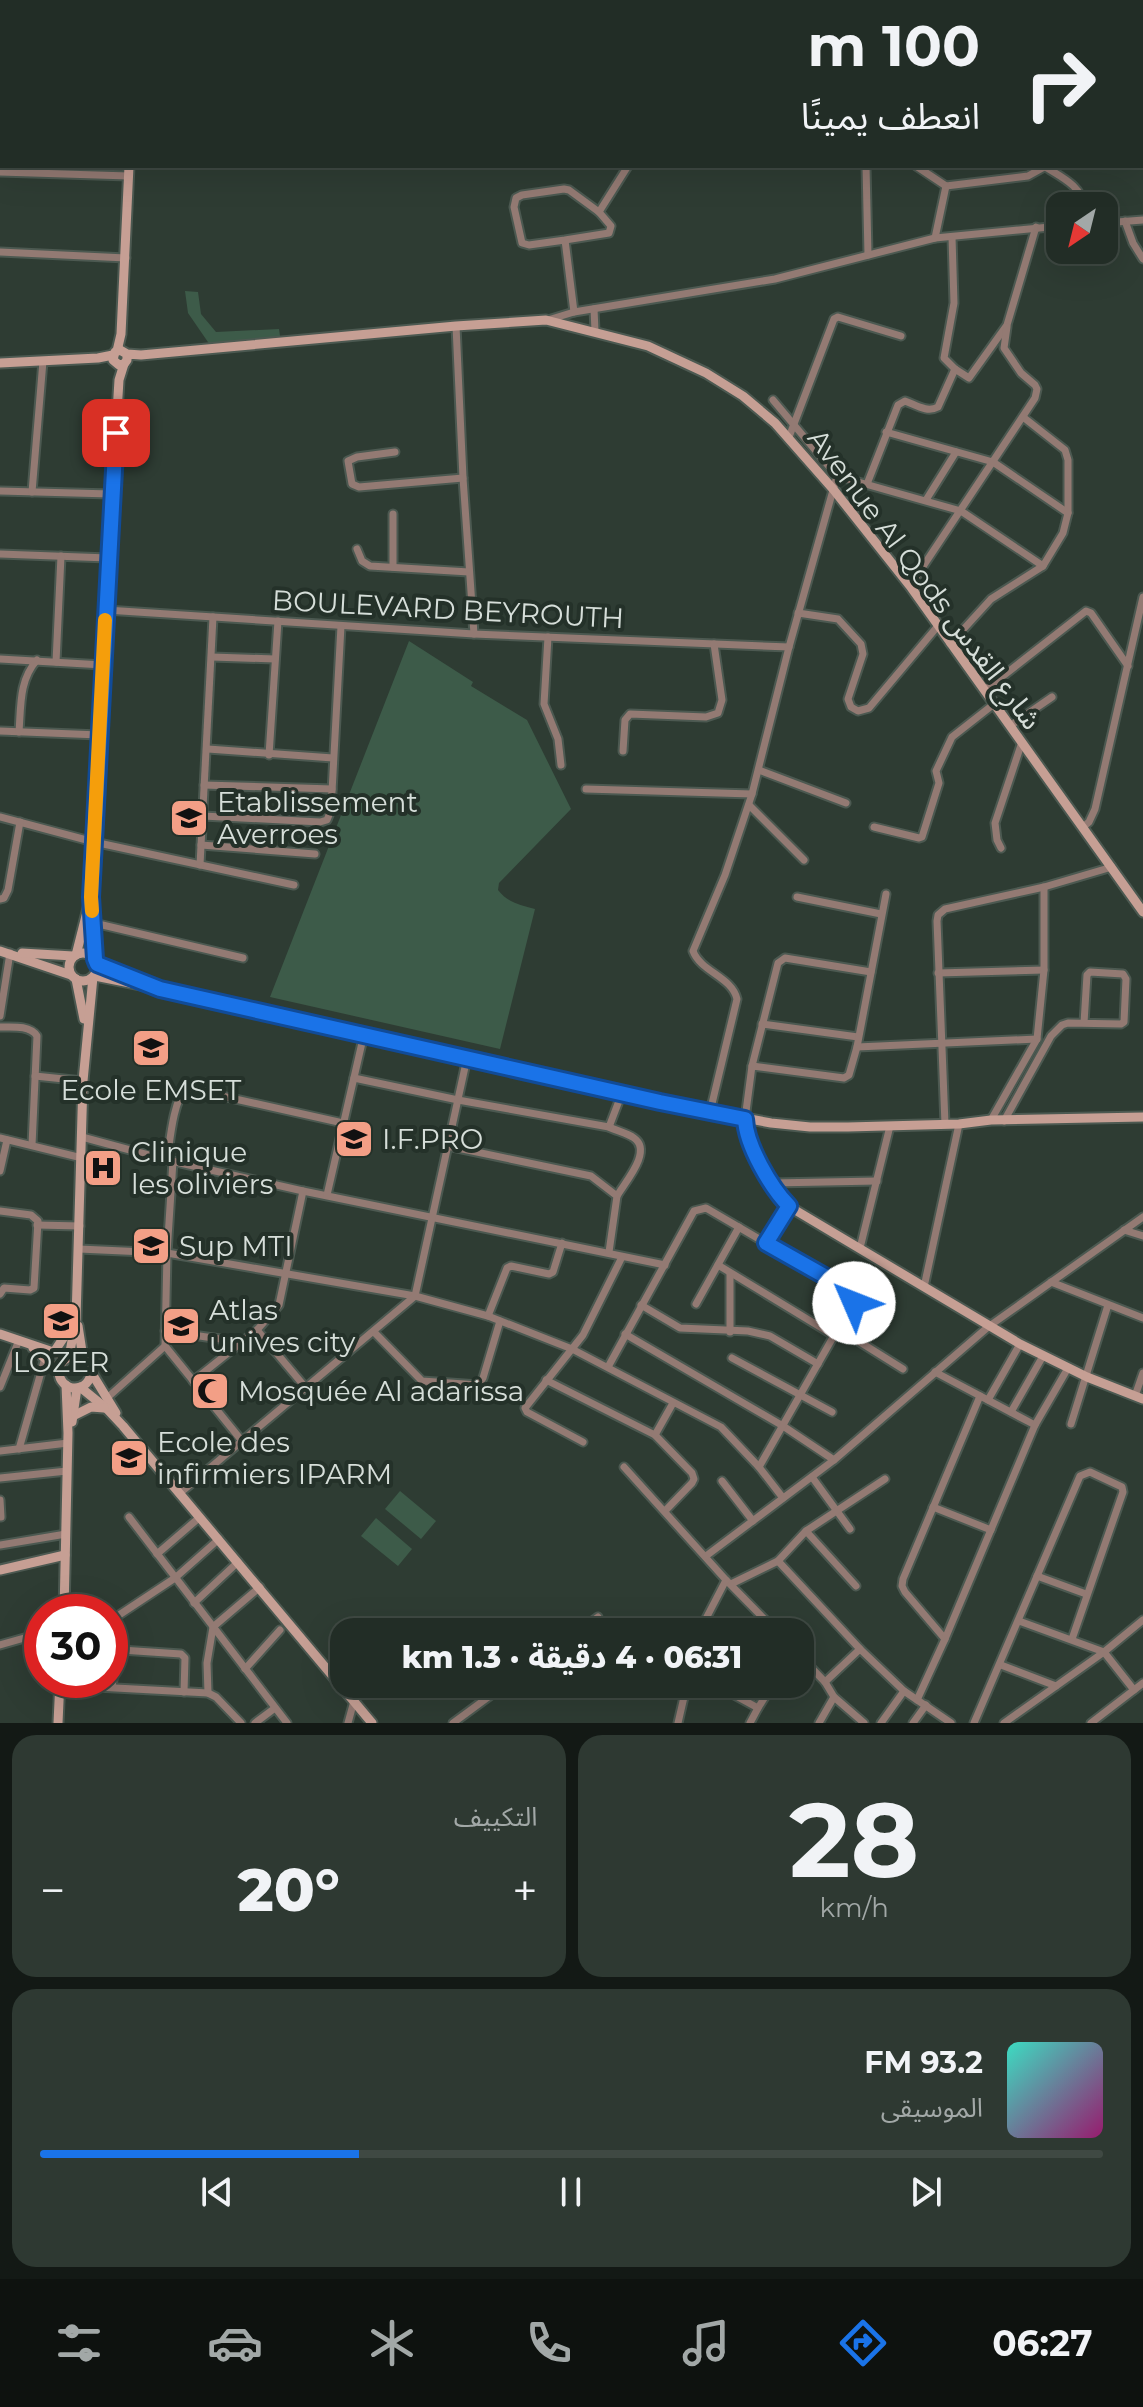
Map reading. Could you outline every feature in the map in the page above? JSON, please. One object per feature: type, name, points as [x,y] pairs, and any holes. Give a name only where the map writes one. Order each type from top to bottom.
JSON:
[{"type":"street","points":[[599,212],[627,168]]},
{"type":"street","points":[[866,168],[868,255]]},
{"type":"street","points":[[919,168],[946,186],[1028,176],[1042,168]]},
{"type":"street","points":[[1048,168],[1080,192]]},
{"type":"street","points":[[0,172],[129,171],[91,897],[96,961],[83,1081],[76,1319],[68,1357],[59,1371]]},
{"type":"street","points":[[935,238],[946,186]]},
{"type":"street","points":[[564,189],[599,212],[611,226],[609,233],[565,240],[529,245],[522,243],[514,207],[516,198],[564,189]]},
{"type":"street","points":[[1118,222],[1143,220]]},
{"type":"street","points":[[1125,221],[1143,259]]},
{"type":"street","points":[[910,586],[1035,398],[1037,389],[1007,354],[1004,344],[1036,227]]},
{"type":"street","points":[[546,320],[574,312],[775,279],[935,238],[1046,227]]},
{"type":"street","points":[[952,237],[954,303],[944,358],[969,378],[1007,325]]},
{"type":"street","points":[[565,240],[574,312]]},
{"type":"street","points":[[0,252],[126,258]]},
{"type":"street","points":[[594,309],[595,331]]},
{"type":"street","points":[[789,437],[834,319],[838,317],[901,336]]},
{"type":"street","name":"Avenue Al Qods شارع القدس","points":[[0,363],[120,358],[546,320],[657,349],[706,373],[743,396],[789,437],[910,586],[1143,912]]},
{"type":"street","points":[[456,326],[474,634]]},
{"type":"street","points":[[32,492],[43,361]]},
{"type":"street","points":[[867,484],[900,403],[905,401],[930,410],[938,407],[955,369]]},
{"type":"street","points":[[773,400],[837,476],[961,511],[1043,566]]},
{"type":"street","points":[[950,644],[991,599],[1043,566],[1063,533],[1068,513],[1068,460],[1065,450],[1023,417]]},
{"type":"street","points":[[886,432],[993,462],[1068,513]]},
{"type":"street","points":[[395,452],[348,461],[352,484],[359,487],[463,478]]},
{"type":"street","points":[[926,500],[956,452]]},
{"type":"street","points":[[710,1112],[737,999],[733,989],[697,960],[693,951],[725,875],[749,805],[837,476]]},
{"type":"street","points":[[0,491],[111,494]]},
{"type":"street","points":[[393,514],[393,567]]},
{"type":"street","points":[[357,549],[366,564],[469,572]]},
{"type":"street","points":[[0,554],[108,558]]},
{"type":"street","points":[[56,662],[61,556]]},
{"type":"street","points":[[1083,827],[1095,809],[1143,597]]},
{"type":"street","name":"BOULEVARD BEYROUTH","points":[[106,610],[474,634],[789,647]]},
{"type":"street","points":[[985,690],[1086,611],[1091,613],[1128,666]]},
{"type":"street","points":[[798,613],[838,619],[861,644],[863,654],[848,699],[851,707],[858,711],[869,708],[937,627]]},
{"type":"street","points":[[200,865],[213,617]]},
{"type":"street","points":[[269,755],[278,621]]},
{"type":"street","points":[[203,816],[327,820],[331,813],[341,626]]},
{"type":"street","points":[[548,637],[544,704],[558,739],[561,765]]},
{"type":"street","points":[[623,751],[625,720],[630,714],[706,717],[718,713],[722,700],[714,644]]},
{"type":"street","points":[[212,657],[275,659]]},
{"type":"street","points":[[0,659],[103,665]]},
{"type":"street","points":[[19,732],[24,680],[37,660]]},
{"type":"street","points":[[1010,726],[1052,697]]},
{"type":"street","points":[[874,827],[922,837],[939,783],[936,771],[952,737],[994,704]]},
{"type":"street","points":[[0,731],[99,735]]},
{"type":"street","points":[[1001,848],[995,823],[1022,742]]},
{"type":"street","points":[[208,749],[333,758]]},
{"type":"street","points":[[759,770],[846,803]]},
{"type":"street","points":[[204,785],[332,789]]},
{"type":"street","points":[[586,789],[752,794]]},
{"type":"street","points":[[749,805],[804,860]]},
{"type":"street","points":[[0,817],[94,842],[294,885]]},
{"type":"street","points":[[0,899],[5,897],[8,890],[20,822]]},
{"type":"street","points":[[201,845],[315,854]]},
{"type":"street","points":[[945,1124],[937,921],[941,912],[1112,867]]},
{"type":"street","points":[[991,1120],[1037,1039],[1044,970],[1044,887]]},
{"type":"street","points":[[752,1066],[844,1078],[851,1073],[886,894]]},
{"type":"street","points":[[87,1032],[69,963],[74,956],[91,897]]},
{"type":"street","points":[[797,897],[881,914]]},
{"type":"street","points":[[94,923],[243,958]]},
{"type":"street","points":[[5,952],[74,956],[88,953],[96,961],[160,989]]},
{"type":"street","points":[[5,952],[83,982],[94,977],[160,989],[745,1119],[810,1127],[1143,1117]]},
{"type":"street","points":[[0,1016],[5,952]]},
{"type":"street","points":[[871,972],[785,958],[778,963],[752,1066],[745,1119],[750,1141],[772,1183],[789,1206],[988,1327],[1043,1356],[1139,1397],[1143,1373]]},
{"type":"street","points":[[938,973],[1044,970]]},
{"type":"street","points":[[1004,1121],[1055,1032],[1068,1023],[1121,1024],[1124,1022],[1126,979],[1123,974],[1094,971],[1087,975],[1084,1023]]},
{"type":"street","points":[[762,1024],[858,1037]]},
{"type":"street","points":[[0,1027],[33,1030],[37,1036],[32,1145]]},
{"type":"street","points":[[327,1195],[364,1034]]},
{"type":"street","points":[[857,1047],[1037,1039]]},
{"type":"street","points":[[180,1493],[415,1296],[467,1058]]},
{"type":"street","points":[[35,1076],[83,1081]]},
{"type":"street","points":[[354,1078],[609,1127],[635,1138],[641,1155],[617,1196],[609,1252]]},
{"type":"street","points":[[242,1441],[165,1346],[170,1160],[180,1096],[186,1088],[343,1123]]},
{"type":"street","points":[[609,1127],[622,1093]]},
{"type":"street","points":[[924,1287],[959,1124]]},
{"type":"street","points":[[860,1248],[890,1126]]},
{"type":"street","points":[[82,1137],[303,1191],[665,1265]]},
{"type":"street","points":[[0,1171],[4,1139],[82,1158]]},
{"type":"street","points":[[448,1146],[591,1176],[617,1196]]},
{"type":"street","points":[[772,1183],[877,1181]]},
{"type":"street","points":[[193,1381],[257,1330],[279,1305],[303,1191]]},
{"type":"street","points":[[766,1243],[789,1206]]},
{"type":"street","points":[[608,1367],[694,1211],[699,1208],[706,1208],[855,1295],[854,1303],[759,1467]]},
{"type":"street","points":[[0,1211],[31,1215],[38,1221],[34,1288],[4,1288],[1,1292]]},
{"type":"street","points":[[706,1556],[834,1460],[988,1327],[1143,1217]]},
{"type":"street","points":[[37,1225],[80,1226]]},
{"type":"street","points":[[696,1304],[739,1227]]},
{"type":"street","points":[[1124,1230],[1143,1236]]},
{"type":"street","points":[[488,1316],[507,1268],[511,1266],[549,1274],[553,1272],[562,1243]]},
{"type":"street","points":[[79,1249],[167,1253],[415,1296],[488,1316],[572,1349],[721,1427],[783,1498]]},
{"type":"street","points":[[583,1442],[527,1412],[525,1408],[583,1335],[622,1257]]},
{"type":"street","points":[[718,1265],[903,1369]]},
{"type":"street","points":[[730,1273],[730,1332]]},
{"type":"street","points":[[1051,1282],[1143,1318]]},
{"type":"street","points":[[641,1305],[680,1328],[748,1331],[770,1336],[818,1364]]},
{"type":"street","points":[[1071,1424],[1108,1305]]},
{"type":"street","points":[[19,1449],[50,1355],[76,1319]]},
{"type":"street","points":[[76,1319],[83,1358],[123,1426],[372,1723]]},
{"type":"street","points":[[374,1332],[422,1381],[478,1385],[483,1378],[500,1321]]},
{"type":"street","points":[[257,1330],[306,1388]]},
{"type":"street","points":[[165,1331],[241,1342]]},
{"type":"street","points":[[0,1334],[50,1355],[83,1358]]},
{"type":"street","points":[[625,1334],[783,1426],[834,1460]]},
{"type":"street","points":[[0,1387],[23,1342]]},
{"type":"street","points":[[945,1639],[905,1592],[903,1579],[984,1398],[1020,1344]]},
{"type":"street","points":[[73,1416],[107,1403],[165,1346]]},
{"type":"street","points":[[50,1355],[66,1385],[68,1438],[64,1594]]},
{"type":"street","points":[[1011,1412],[1043,1356]]},
{"type":"street","points":[[732,1358],[832,1412]]},
{"type":"street","points":[[917,1700],[1035,1425],[1068,1368]]},
{"type":"street","points":[[68,1438],[79,1387],[88,1381],[91,1372]]},
{"type":"street","points":[[935,1372],[1035,1425]]},
{"type":"street","points":[[546,1380],[655,1435],[692,1473],[694,1479],[665,1511]]},
{"type":"street","points":[[66,1385],[79,1387],[107,1403]]},
{"type":"street","points":[[655,1435],[673,1403]]},
{"type":"street","points":[[0,1451],[68,1438]]},
{"type":"street","points":[[624,1467],[763,1618]]},
{"type":"street","points":[[0,1478],[67,1471]]},
{"type":"street","points":[[974,1723],[1080,1476],[1090,1472],[1117,1483],[1123,1492],[1072,1639]]},
{"type":"street","points":[[812,1477],[850,1529]]},
{"type":"street","points":[[707,1618],[728,1582],[778,1561],[806,1531],[885,1479]]},
{"type":"street","points":[[722,1481],[753,1521]]},
{"type":"street","points":[[0,1502],[1,1517]]},
{"type":"street","points":[[933,1507],[991,1530]]},
{"type":"street","points":[[129,1517],[287,1723]]},
{"type":"street","points":[[157,1554],[200,1517]]},
{"type":"street","points":[[806,1531],[856,1586]]},
{"type":"street","points":[[0,1545],[66,1534]]},
{"type":"street","points":[[128,1609],[175,1578],[219,1539]]},
{"type":"street","points":[[0,1570],[65,1555]]},
{"type":"street","points":[[778,1561],[904,1691],[951,1723]]},
{"type":"street","points":[[194,1603],[238,1562]]},
{"type":"street","points":[[1037,1576],[1086,1594]]},
{"type":"street","points":[[208,1693],[207,1663],[213,1627],[260,1587]]},
{"type":"street","points":[[1004,1723],[1104,1652],[1143,1620]]},
{"type":"street","points":[[1019,1621],[1104,1652],[1134,1690]]},
{"type":"street","points":[[245,1669],[280,1630]]},
{"type":"street","points":[[0,1645],[24,1638]]},
{"type":"street","points":[[825,1682],[860,1649]]},
{"type":"street","points":[[128,1650],[181,1654],[185,1658],[184,1692]]},
{"type":"street","points":[[1001,1665],[1056,1686]]},
{"type":"street","points":[[814,1671],[834,1697],[864,1723]]},
{"type":"street","points":[[1091,1723],[1143,1683]]},
{"type":"street","points":[[128,1688],[208,1693],[216,1697],[241,1723]]},
{"type":"street","points":[[881,1723],[904,1691]]},
{"type":"street","points":[[819,1723],[834,1697]]},
{"type":"street","points":[[58,1723],[59,1698]]},
{"type":"street","points":[[453,1723],[487,1698]]},
{"type":"street","points":[[678,1723],[684,1698]]},
{"type":"street","points":[[740,1698],[758,1708]]},
{"type":"street","points":[[750,1723],[764,1698]]},
{"type":"street","points":[[348,1723],[354,1701]]},
{"type":"street","points":[[913,1723],[926,1705]]},
{"type":"street","points":[[255,1723],[275,1708]]},
{"type":"green space","points":[[185,291],[198,292],[201,314],[216,332],[279,329],[281,343],[252,339],[210,345],[188,313]]},
{"type":"green space","points":[[409,641],[473,682],[471,686],[527,720],[571,809],[499,883],[498,890],[506,898],[535,909],[500,1049],[270,997]]},
{"type":"green space","points":[[400,1491],[436,1521],[421,1539],[385,1509]]},
{"type":"green space","points":[[376,1518],[412,1549],[398,1566],[361,1536]]},
{"type":"slow traffic","points":[[92,911],[105,620]]},
{"type":"place","name":"Etablissement Averroes","points":[[189,818]]},
{"type":"place","name":"Ecole EMSET","points":[[151,1048]]},
{"type":"place","name":"I.F.PRO","points":[[354,1139]]},
{"type":"place","name":"Clinique les oliviers","points":[[103,1168]]},
{"type":"place","name":"Sup MTI","points":[[151,1246]]},
{"type":"place","name":"LOZER","points":[[61,1321]]},
{"type":"place","name":"Atlas unives city","points":[[181,1326]]},
{"type":"place","name":"Mosquée Al adarissa","points":[[210,1391]]},
{"type":"place","name":"Ecole des infirmiers IPARM","points":[[129,1458]]},
{"type":"route","points":[[116,433],[91,897],[97,964],[160,989],[745,1119],[750,1141],[778,1193],[789,1206],[766,1243],[851,1291],[856,1297],[854,1303]]}]
